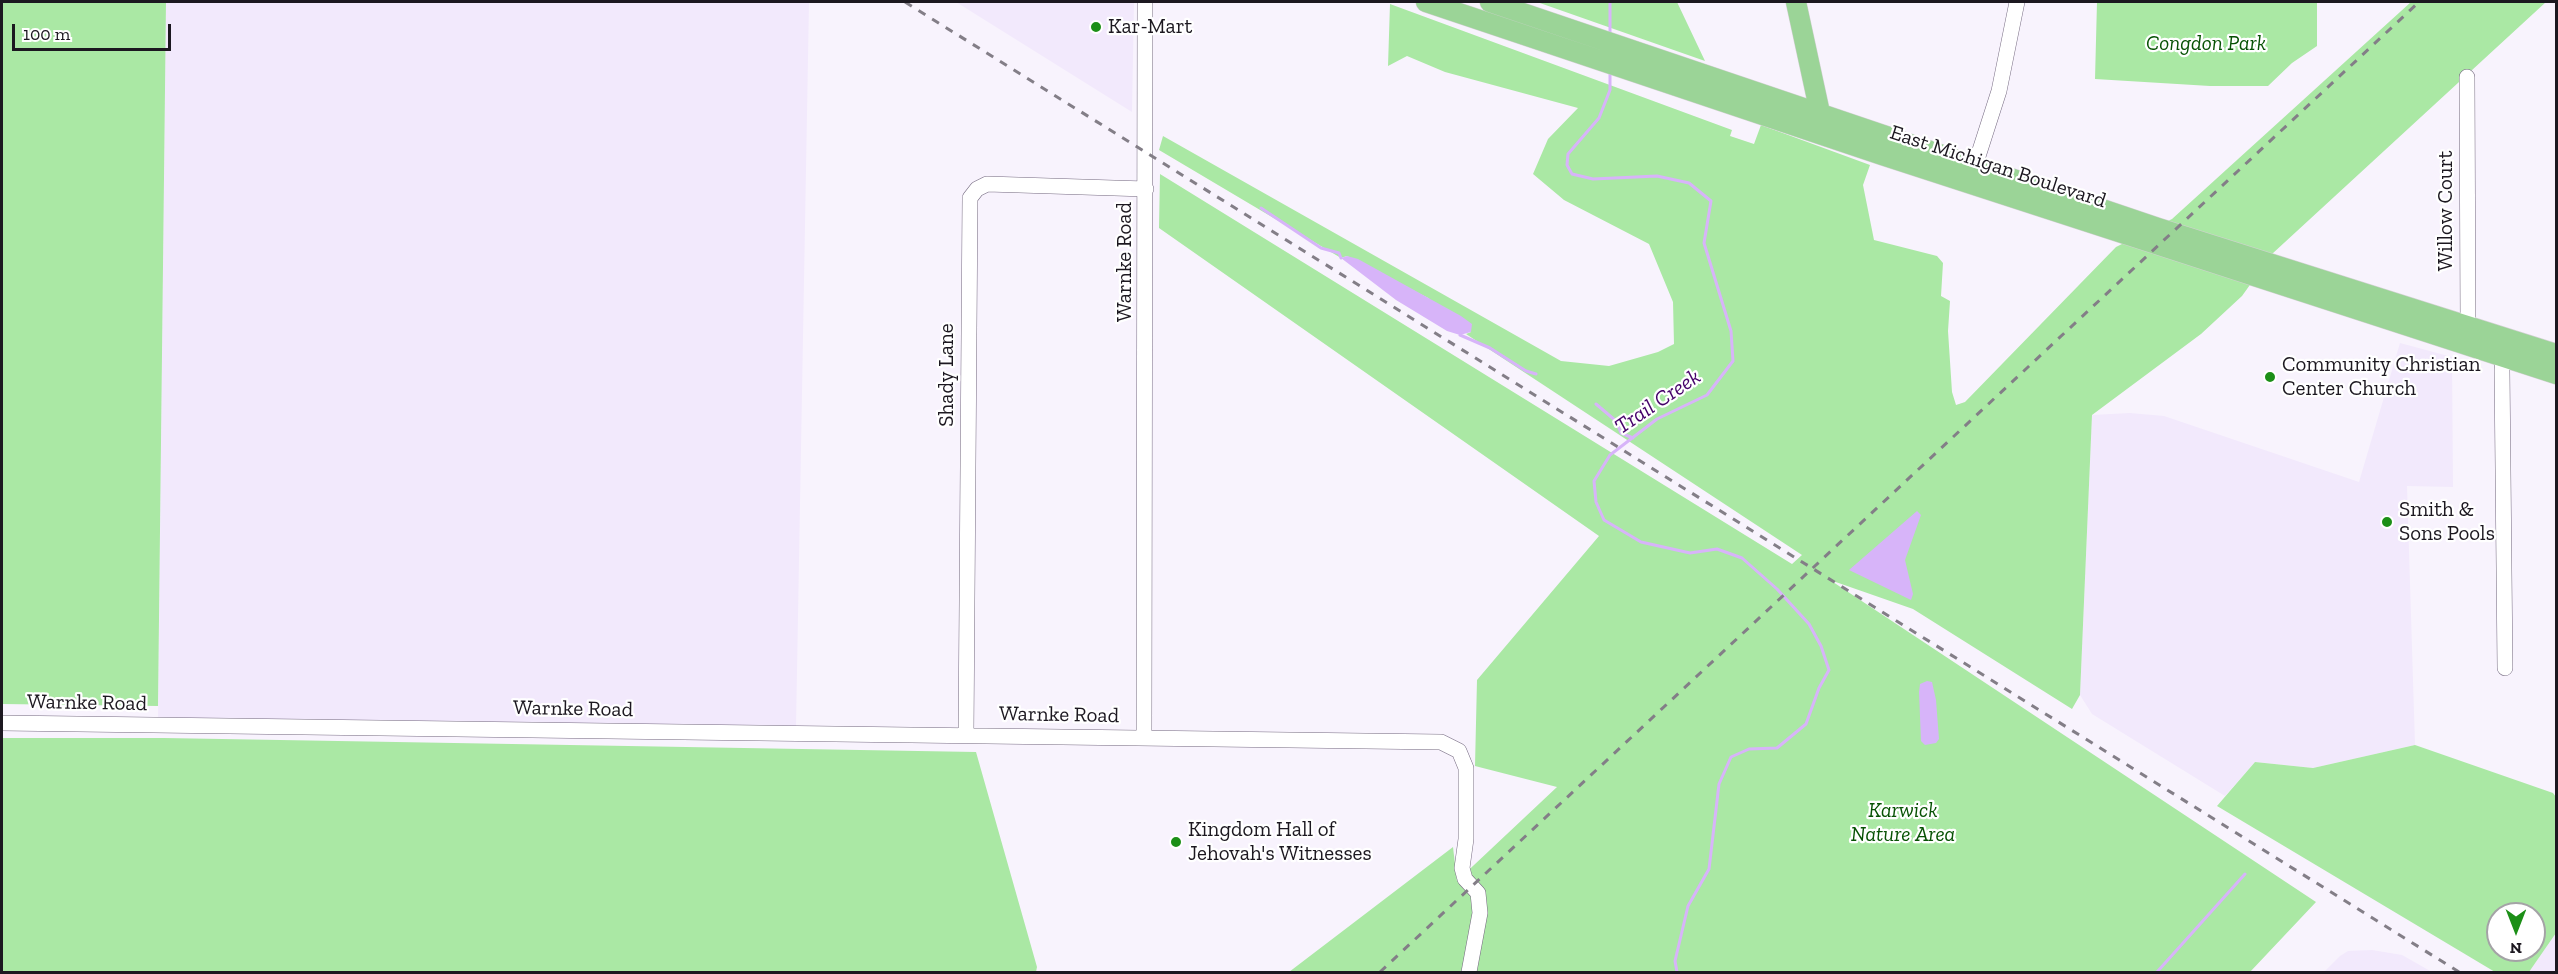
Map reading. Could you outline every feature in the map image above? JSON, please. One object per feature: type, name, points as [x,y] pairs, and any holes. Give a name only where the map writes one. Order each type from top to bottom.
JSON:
[{"type":"main road","name":"East Michigan Boulevard","points":[[1426,2],[1814,132],[2158,228],[2556,354]]},
{"type":"main road","name":"East Michigan Boulevard","points":[[1490,2],[1820,113],[1972,175],[2461,344],[2556,374]]},
{"type":"main road","points":[[1796,2],[1820,113],[1814,132]]},
{"type":"street","name":"Warnke Road","points":[[1144,738],[1145,2]]},
{"type":"street","points":[[1972,175],[1999,92],[2017,2]]},
{"type":"street","name":"Willow Court","points":[[2461,344],[2468,326],[2467,77]]},
{"type":"street","name":"Shady Lane","points":[[966,735],[970,198],[977,189],[987,184],[1146,189]]},
{"type":"street","points":[[2505,668],[2503,358],[2510,339]]},
{"type":"street","name":"Warnke Road","points":[[2,723],[1441,742],[1459,751],[1466,768],[1466,839],[1462,868],[1465,879],[1478,893],[1480,913],[1469,972]]},
{"type":"shaded area","points":[[166,2],[809,2],[796,727],[158,720]]},
{"type":"shaded area","points":[[956,2],[1134,2],[1132,112]]},
{"type":"shaded area","points":[[1347,256],[1358,259],[1461,316],[1472,324],[1471,332],[1460,335],[1447,331],[1396,300],[1341,258]]},
{"type":"shaded area","points":[[2400,343],[2452,357],[2453,487],[2407,486],[2415,745],[2313,768],[2255,762],[2225,796],[2092,714],[2080,695],[2092,415],[2130,413],[2164,416],[2359,482]]},
{"type":"shaded area","points":[[1917,511],[1921,515],[1905,560],[1913,594],[1911,600],[1849,570]]},
{"type":"shaded area","points":[[1927,681],[1932,682],[1936,700],[1939,739],[1936,743],[1925,745],[1921,741],[1919,692],[1920,684]]},
{"type":"shaded area","points":[[2556,933],[2556,972],[2529,972],[2536,962],[2546,962],[2546,947]]},
{"type":"shaded area","points":[[2372,950],[2402,955],[2432,972],[2324,972],[2348,951]]},
{"type":"green space","points":[[2,2],[166,2],[158,706],[2,704]]},
{"type":"green space","points":[[1537,2],[1677,2],[1705,61]]},
{"type":"green space","name":"Congdon Park","points":[[2097,2],[2317,2],[2317,46],[2292,63],[2268,86],[2210,86],[2095,79]]},
{"type":"green space","name":"Karwick Nature Area","points":[[2411,2],[2546,2],[2272,254],[2242,296],[2201,334],[2092,415],[2080,695],[2072,709],[1913,609],[1830,580],[2316,902],[2250,972],[1289,972],[1453,847],[1457,881],[1557,787],[1475,766],[1477,680],[1599,536],[1159,228],[1160,174],[1792,564],[1802,555],[1466,334],[1471,332],[1428,298],[1347,256],[1341,258],[1159,150],[1163,136],[1561,361],[1609,366],[1658,352],[1674,344],[1673,302],[1649,244],[1564,200],[1533,174],[1548,139],[1578,108],[1445,72],[1407,56],[1388,66],[1390,4],[1732,130],[1730,136],[1754,144],[1761,125],[1870,165],[1863,185],[1874,240],[1937,256],[1943,263],[1941,296],[1950,301],[1948,331],[1952,392],[1956,405],[1965,402],[2116,247],[2172,219]]},
{"type":"green space","points":[[2,738],[164,738],[976,752],[1037,967],[1036,972],[2,972]]},
{"type":"green space","points":[[2415,745],[2553,793],[2556,797],[2556,933],[2546,947],[2546,902],[2486,902],[2486,962],[2536,962],[2529,972],[2495,972],[2217,806],[2255,762],[2313,768]]},
{"type":"waterway","name":"Trail Creek","points":[[1610,2],[1610,36]]},
{"type":"waterway","name":"Trail Creek","points":[[1610,72],[1610,90],[1599,118],[1568,154],[1567,165],[1572,174],[1593,179],[1657,176],[1689,183],[1711,201],[1704,243],[1731,331],[1733,361],[1707,395],[1657,419],[1610,455],[1594,481],[1596,502],[1604,520],[1641,542],[1690,553],[1717,549],[1742,558],[1777,589],[1809,624],[1821,646],[1829,670],[1819,688],[1806,724],[1777,748],[1749,749],[1731,757],[1719,784],[1709,869],[1688,906],[1675,961],[1677,972]]},
{"type":"waterway","points":[[1261,208],[1321,248],[1339,253],[1341,258]]},
{"type":"waterway","points":[[1460,335],[1490,348],[1526,371],[1536,374]]},
{"type":"waterway","points":[[1596,404],[1616,421],[1621,433],[1633,438]]},
{"type":"waterway","points":[[2157,972],[2245,874]]},
{"type":"railway","points":[[905,2],[2459,972]]},
{"type":"railway","points":[[1380,972],[2419,2]]},
{"type":"place","name":"Kar-Mart","points":[[1096,27]]},
{"type":"place","name":"Community Christian Center Church","points":[[2270,377]]},
{"type":"place","name":"Smith & Sons Pools","points":[[2387,522]]},
{"type":"place","name":"Kingdom Hall of Jehovah's Witnesses","points":[[1176,842]]}]
